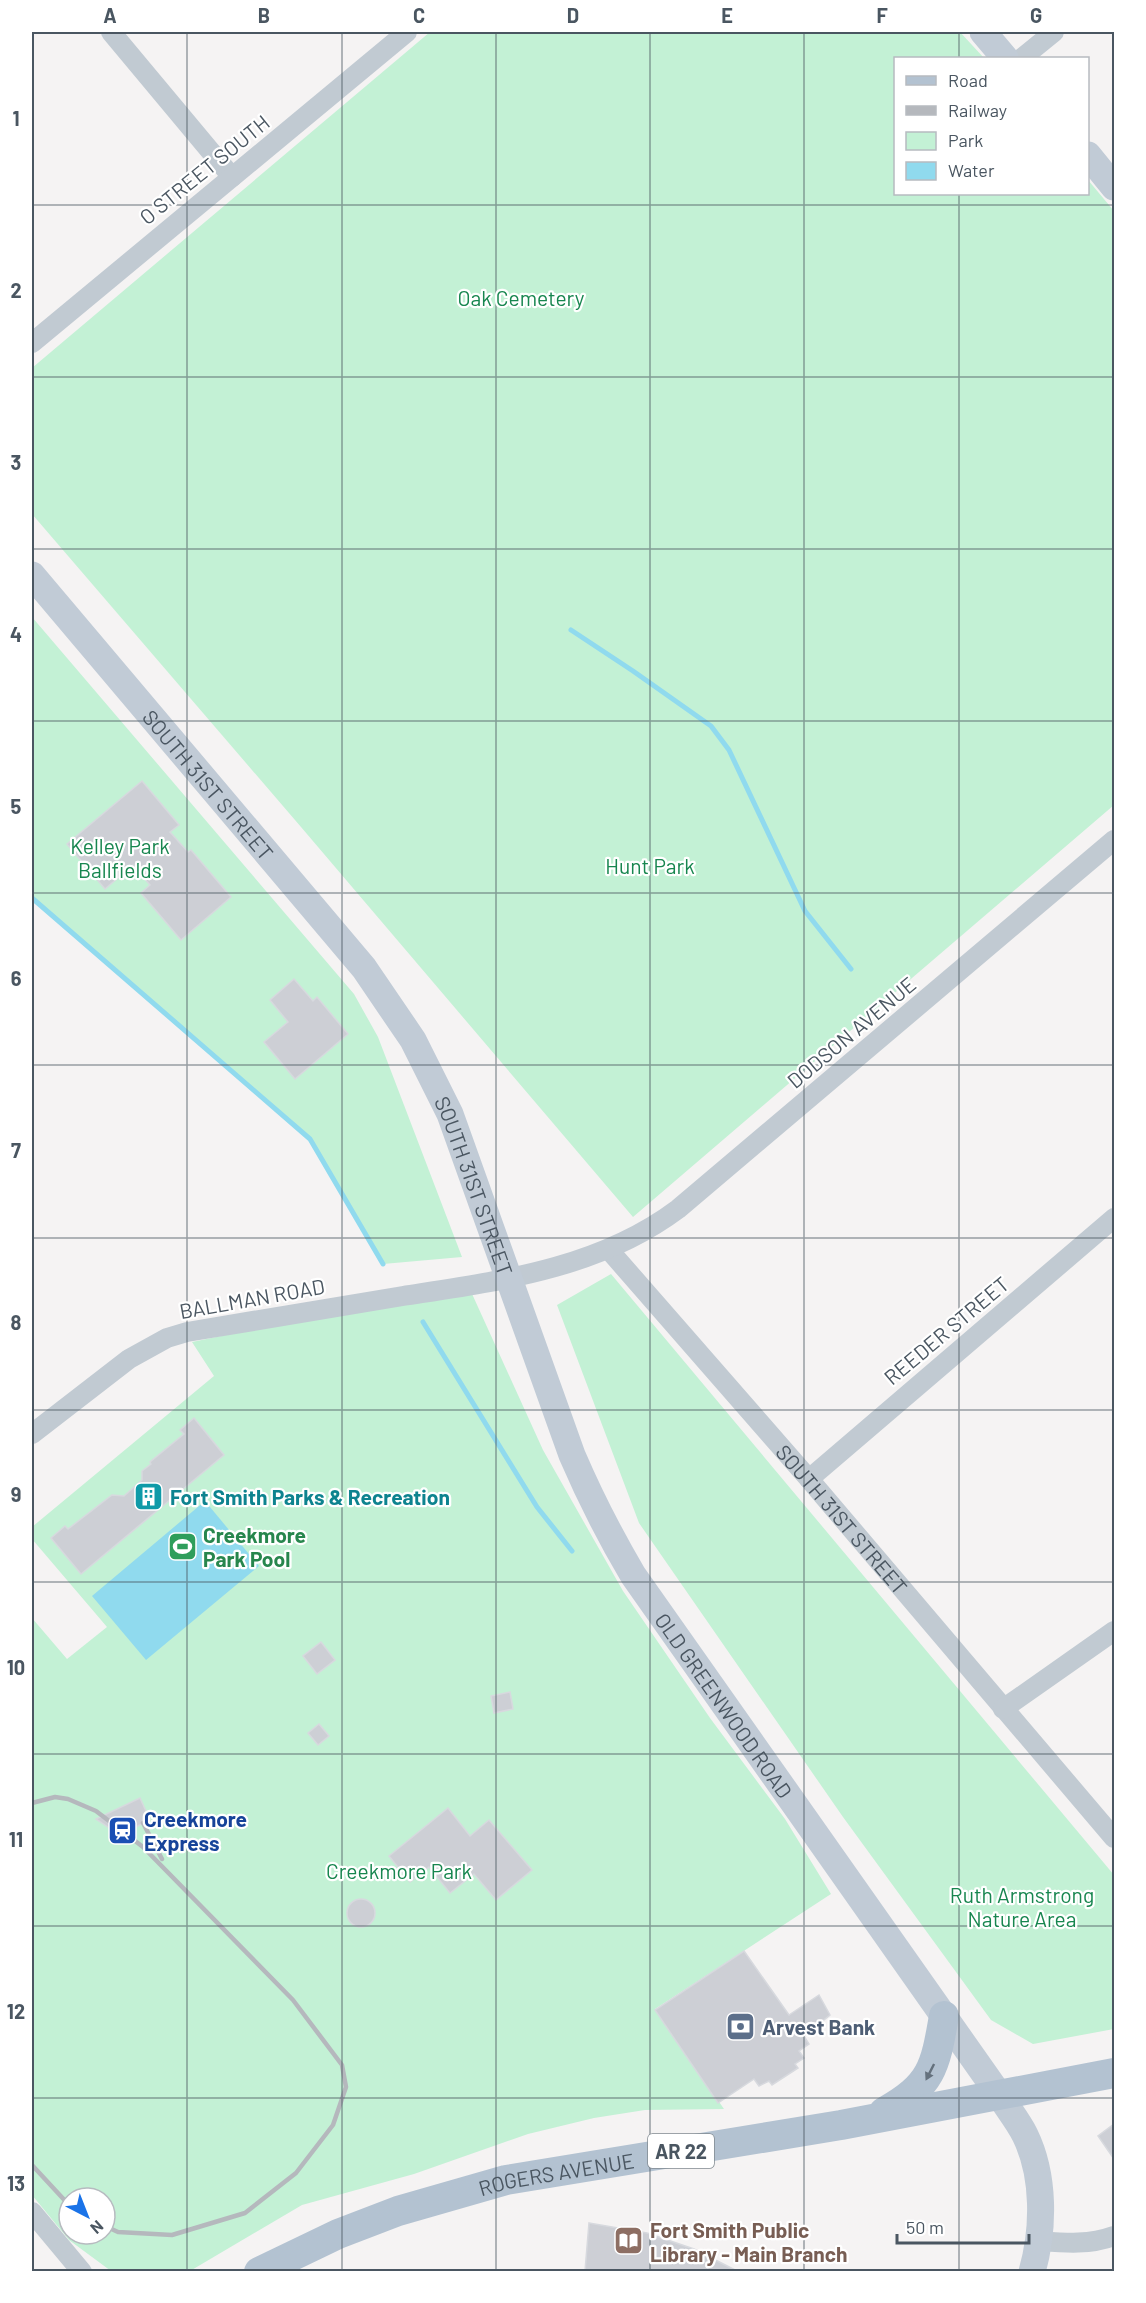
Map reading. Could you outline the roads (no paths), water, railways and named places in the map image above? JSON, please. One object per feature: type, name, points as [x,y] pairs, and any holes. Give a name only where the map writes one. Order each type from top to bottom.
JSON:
[{"type":"main road","points":[[983,32],[1004,57]]},
{"type":"main road","points":[[1089,156],[1114,187]]},
{"type":"main road","name":"SOUTH 31ST STREET","points":[[32,575],[357,960],[390,1003],[443,1096],[510,1279]]},
{"type":"main road","name":"OLD GREENWOOD ROAD","points":[[510,1279],[572,1455],[589,1496],[633,1575],[1026,2136],[1037,2171],[1040,2198],[1040,2241],[1032,2271]]},
{"type":"main road","points":[[872,2119],[906,2100],[925,2081],[937,2056],[944,2016]]},
{"type":"main road","name":"ROGERS AVENUE","points":[[259,2271],[338,2234],[398,2211],[506,2180],[872,2119],[1114,2073]]},
{"type":"street","points":[[111,32],[232,177]]},
{"type":"street","name":"O STREET SOUTH","points":[[32,343],[407,32]]},
{"type":"street","points":[[1023,57],[1054,32]]},
{"type":"street","name":"DODSON AVENUE","points":[[609,1250],[659,1223],[678,1209],[1114,840]]},
{"type":"street","name":"REEDER STREET","points":[[809,1479],[1114,1218]]},
{"type":"street","name":"SOUTH 31ST STREET","points":[[510,1279],[577,1262],[609,1250],[809,1479],[1114,1838]]},
{"type":"street","name":"BALLMAN ROAD","points":[[32,1434],[129,1359],[167,1338],[202,1329],[510,1279]]},
{"type":"street","points":[[1004,1709],[1114,1631]]},
{"type":"street","points":[[32,2212],[82,2271]]},
{"type":"street","points":[[1040,2241],[1082,2244],[1098,2242],[1114,2236]]},
{"type":"water","points":[[205,1501],[259,1566],[146,1660],[92,1596]]},
{"type":"waterway","points":[[571,630],[711,726],[729,750],[805,911],[851,969]]},
{"type":"waterway","points":[[32,898],[310,1139],[383,1264]]},
{"type":"waterway","points":[[423,1322],[537,1507],[572,1551]]},
{"type":"railway","points":[[32,1803],[55,1797],[68,1799],[96,1811],[143,1847],[293,2000],[342,2065],[346,2087],[333,2125],[296,2173],[245,2213],[172,2235],[117,2232]]},
{"type":"railway","points":[[143,1823],[162,1859]]},
{"type":"railway","points":[[32,2165],[57,2192]]},
{"type":"place","name":"Fort Smith Parks & Recreation","points":[[149,1496]]},
{"type":"place","name":"Creekmore Park Pool","points":[[182,1546]]},
{"type":"place","name":"Creekmore Express","points":[[123,1830]]},
{"type":"place","name":"Arvest Bank","points":[[741,2026]]},
{"type":"place","name":"Fort Smith Public Library - Main Branch","points":[[629,2241]]},
{"type":"park label","name":"Oak Cemetery","points":[[521,297]]},
{"type":"park label","name":"Kelley Park Ballfields","points":[[120,857]]},
{"type":"park label","name":"Hunt Park","points":[[650,865]]},
{"type":"park label","name":"Creekmore Park","points":[[399,1870]]},
{"type":"park label","name":"Ruth Armstrong Nature Area","points":[[1022,1906]]}]
